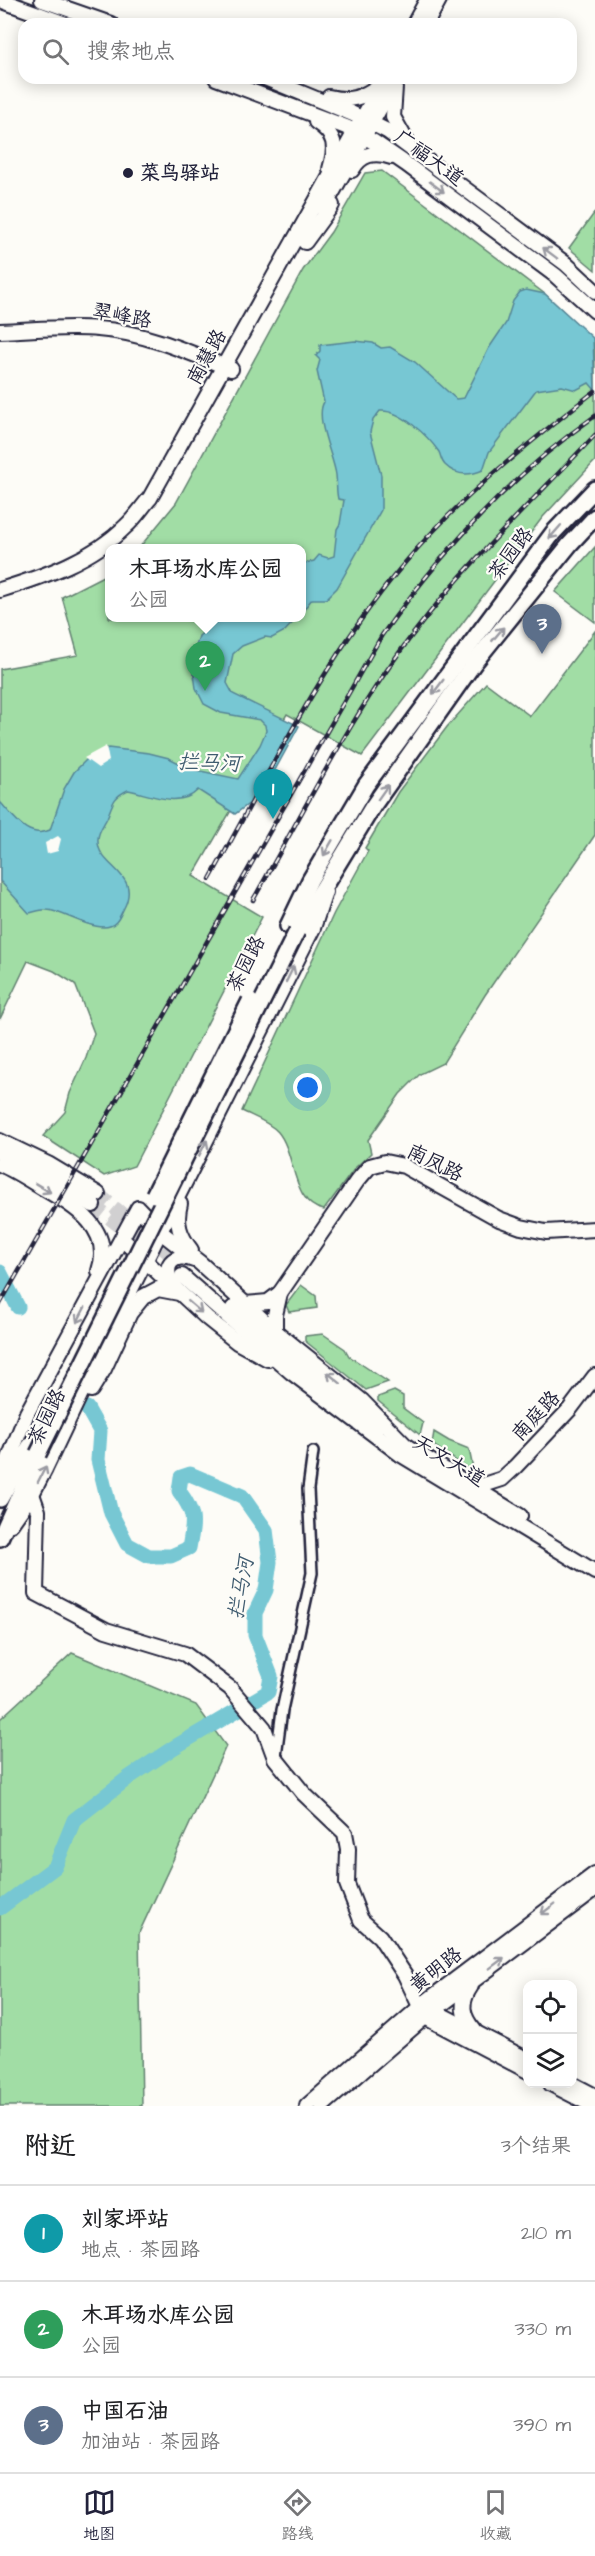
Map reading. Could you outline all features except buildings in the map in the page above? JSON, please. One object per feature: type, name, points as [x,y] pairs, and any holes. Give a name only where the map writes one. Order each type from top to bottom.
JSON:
[{"type":"main road","points":[[0,0],[50,18]]},
{"type":"main road","points":[[42,0],[94,18]]},
{"type":"main road","points":[[417,18],[427,0]]},
{"type":"main road","points":[[429,18],[439,0]]},
{"type":"main road","name":"广福大道","points":[[232,84],[359,134],[406,164],[555,275],[595,310]]},
{"type":"main road","name":"广福大道","points":[[282,84],[367,121],[411,149],[566,264],[595,291]]},
{"type":"main road","points":[[294,88],[343,100],[357,100],[379,84]]},
{"type":"main road","name":"南慧路","points":[[367,121],[382,84]]},
{"type":"main road","name":"南慧路","points":[[119,544],[132,534],[157,503],[316,202],[393,84]]},
{"type":"main road","points":[[396,84],[393,117],[411,149]]},
{"type":"main road","points":[[288,105],[330,130],[334,140],[334,157],[316,202]]},
{"type":"main road","name":"南慧路","points":[[0,590],[68,566],[95,550],[126,526],[150,498],[304,242],[359,134]]},
{"type":"main road","points":[[304,242],[337,197],[355,165],[365,156],[376,153],[406,164]]},
{"type":"main road","name":"翠峰路","points":[[0,331],[80,328],[122,332],[147,338],[229,368]]},
{"type":"main road","name":"茶园路","points":[[0,1540],[34,1450],[293,928],[310,880],[366,784],[553,533],[595,489]]},
{"type":"main road","name":"茶园路","points":[[293,928],[327,885],[373,806],[474,663],[570,544],[595,517]]},
{"type":"main road","points":[[0,599],[72,575],[105,554]]},
{"type":"main road","name":"茶园路","points":[[0,1540],[32,1494],[64,1430],[120,1311],[162,1233],[313,928],[327,885]]},
{"type":"main road","points":[[0,1141],[48,1164],[92,1205],[102,1255],[92,1293]]},
{"type":"main road","points":[[0,1152],[42,1172],[92,1205]]},
{"type":"main road","name":"南凤路","points":[[280,1293],[357,1181],[370,1166],[385,1162],[404,1166],[499,1219],[521,1227],[546,1232],[595,1229]]},
{"type":"main road","points":[[0,1164],[92,1205]]},
{"type":"main road","points":[[186,1181],[178,1223],[190,1269]]},
{"type":"main road","name":"茶园路","points":[[0,1481],[5,1454],[138,1208]]},
{"type":"main road","name":"天文大道","points":[[138,1208],[162,1233],[190,1269],[291,1372]]},
{"type":"main road","name":"天文大道","points":[[122,1239],[147,1260],[178,1293],[237,1342],[291,1372],[400,1454],[595,1572]]},
{"type":"main road","points":[[178,1293],[169,1280],[168,1271],[171,1263],[183,1255],[190,1269]]},
{"type":"main road","name":"天文大道","points":[[190,1269],[245,1304],[362,1401],[406,1447]]},
{"type":"main road","name":"天文大道","points":[[190,1269],[298,1365],[406,1447],[595,1561]]},
{"type":"main road","points":[[92,1293],[104,1284],[112,1283],[118,1286],[122,1291],[120,1311]]},
{"type":"main road","points":[[64,1430],[104,1369],[137,1303],[158,1289],[178,1293]]},
{"type":"main road","points":[[245,1304],[268,1302],[280,1293]]},
{"type":"main road","points":[[275,1331],[275,1315],[280,1293]]},
{"type":"main road","name":"南庭路","points":[[501,1479],[570,1409],[595,1376]]},
{"type":"main road","name":"茶园路","points":[[0,1499],[34,1450]]},
{"type":"main road","points":[[474,1488],[501,1479],[503,1506]]},
{"type":"main road","points":[[32,1494],[38,1511],[36,1593],[106,1630],[185,1654],[230,1688],[264,1728],[275,1758],[304,1794],[345,1833],[348,1849],[347,1884],[362,1920],[381,1937],[426,2009],[523,2068]]},
{"type":"main road","name":"黄明路","points":[[307,2106],[595,1874]]},
{"type":"main road","name":"黄明路","points":[[322,2106],[426,2009],[476,1979],[595,1889]]},
{"type":"main road","points":[[476,1979],[464,1996],[462,2007],[465,2020],[477,2034]]},
{"type":"main road","points":[[426,2009],[523,2057]]},
{"type":"main road","points":[[577,2087],[595,2096]]},
{"type":"main road","points":[[559,2088],[594,2106]]},
{"type":"street","points":[[275,1758],[282,1710],[312,1573],[308,1489],[313,1452]]},
{"type":"green space","points":[[382,171],[545,294],[595,341],[595,461],[542,518],[362,756],[287,714],[193,876],[262,917],[134,1166],[104,1176],[43,1136],[65,1112],[70,1093],[86,1058],[94,1033],[75,984],[54,971],[28,961],[0,1019],[0,669],[78,655],[62,597],[105,575],[105,622],[306,622],[306,544],[142,544],[176,503],[303,270],[331,232],[365,173]]},
{"type":"green space","points":[[595,212],[595,270],[569,248]]},
{"type":"green space","points":[[595,547],[595,622],[555,592]]},
{"type":"green space","points":[[595,631],[595,835],[485,995],[443,1063],[420,1074],[400,1094],[368,1140],[371,1153],[355,1168],[324,1210],[313,1206],[305,1198],[300,1188],[284,1141],[278,1132],[242,1111],[334,913],[368,851],[365,848],[398,792],[447,727],[486,683],[530,716]]},
{"type":"green space","points":[[301,1285],[316,1296],[317,1308],[289,1312],[286,1305]]},
{"type":"green space","points":[[323,1334],[345,1349],[349,1356],[388,1382],[366,1390],[305,1341],[305,1336]]},
{"type":"green space","points":[[394,1391],[403,1396],[403,1408],[423,1423],[420,1435],[378,1401],[378,1397]]},
{"type":"green space","points":[[434,1432],[469,1449],[474,1473],[432,1444]]},
{"type":"green space","points":[[72,1653],[196,1705],[226,1746],[139,1933],[142,2106],[0,2106],[0,1719]]},
{"type":"water","points":[[526,290],[545,294],[593,338],[595,390],[589,383],[576,390],[562,386],[536,390],[489,452],[483,470],[468,474],[458,473],[445,465],[439,452],[421,431],[405,419],[396,414],[380,411],[373,420],[370,432],[381,475],[381,510],[337,588],[326,599],[312,599],[306,607],[306,563],[314,561],[319,555],[328,558],[334,556],[344,500],[338,499],[336,475],[321,418],[324,402],[317,371],[320,360],[316,356],[320,351],[320,345],[355,341],[373,343],[381,348],[390,347],[415,362],[456,399],[464,398],[489,348],[506,323],[513,301],[520,292]]},
{"type":"water","points":[[210,622],[293,622],[285,631],[272,638],[265,637],[242,646],[233,654],[227,683],[233,694],[299,726],[262,794],[235,814],[198,790],[182,799],[164,799],[128,790],[114,801],[98,839],[99,849],[104,857],[124,878],[128,887],[128,897],[117,921],[110,926],[102,927],[55,911],[41,910],[29,913],[0,881],[0,802],[22,825],[35,832],[42,832],[50,830],[64,789],[74,772],[86,760],[108,748],[149,753],[169,758],[191,769],[238,779],[260,745],[266,731],[265,725],[260,720],[221,713],[204,704],[196,688],[192,660],[199,636]]},
{"type":"pier","points":[[106,746],[109,761],[98,768],[84,758]]},
{"type":"pier","points":[[58,836],[61,839],[58,851],[47,854],[45,843]]},
{"type":"waterway","name":"拦马河","points":[[0,1272],[18,1307]]},
{"type":"waterway","name":"拦马河","points":[[0,1908],[55,1867],[74,1820],[128,1778],[173,1748],[268,1692],[271,1676],[255,1635],[255,1613],[266,1590],[270,1562],[266,1530],[242,1496],[190,1474],[181,1477],[179,1491],[191,1512],[192,1531],[189,1548],[171,1556],[149,1556],[127,1544],[111,1513],[98,1460],[100,1431],[87,1408]]},
{"type":"tunnel","points":[[98,1194],[188,1269]]},
{"type":"tunnel","points":[[93,1205],[150,1250]]},
{"type":"railway","points":[[210,879],[299,718],[374,601],[424,541],[470,495],[595,391]]},
{"type":"railway","points":[[0,1304],[382,635],[429,574],[479,516],[534,464],[595,416]]},
{"type":"railway","points":[[253,900],[350,727],[393,661],[437,603],[503,530],[595,435]]},
{"type":"place","name":"菜鸟驿站","points":[[128,173]]},
{"type":"place","name":"中国石油","points":[[542,654]]},
{"type":"place","name":"木耳场水库公园","points":[[205,691]]},
{"type":"place","name":"刘家坪站","points":[[273,819]]}]
